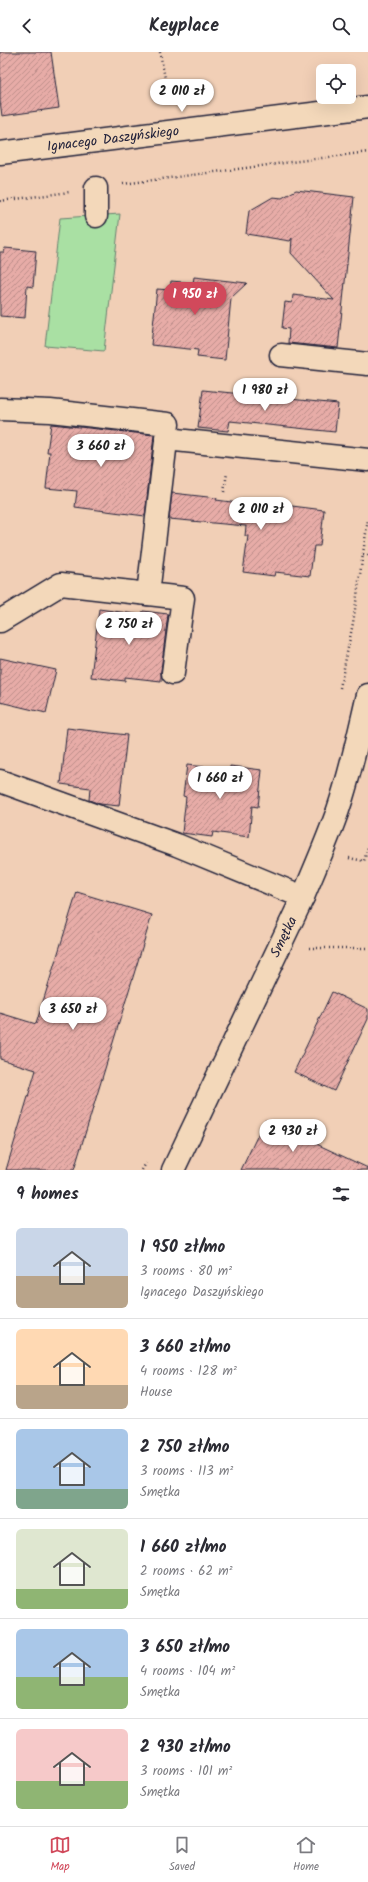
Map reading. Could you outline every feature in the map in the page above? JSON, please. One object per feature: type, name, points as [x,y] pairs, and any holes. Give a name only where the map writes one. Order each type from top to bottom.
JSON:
[{"type":"street","name":"Ignacego Daszyńskiego","points":[[0,153],[368,107]]},
{"type":"street","points":[[96,188],[96,216]]},
{"type":"street","points":[[281,355],[368,364]]},
{"type":"street","points":[[0,409],[50,411],[168,424],[148,594]]},
{"type":"street","points":[[166,440],[368,460]]},
{"type":"street","points":[[0,621],[61,584],[183,598],[173,673]]},
{"type":"street","name":"Smętka","points":[[173,1170],[303,897],[338,810],[356,746],[368,695]]},
{"type":"street","points":[[0,780],[177,845],[303,897]]},
{"type":"path","points":[[160,52],[171,109]]},
{"type":"path","points":[[0,201],[368,152]]},
{"type":"path","points":[[339,693],[353,622],[368,519]]},
{"type":"path","points":[[363,555],[368,555]]},
{"type":"path","points":[[302,948],[368,948]]},
{"type":"path","points":[[142,1170],[149,1156]]},
{"type":"green space","points":[[120,214],[104,351],[45,346],[60,218]]},
{"type":"building","points":[[0,52],[51,52],[59,108],[2,116],[0,101]]},
{"type":"building","points":[[296,190],[354,197],[338,348],[288,343],[289,329],[282,328],[285,302],[292,303],[293,295],[334,300],[291,253],[292,238],[290,241],[246,234],[249,211],[273,197],[282,198]]},
{"type":"building","points":[[5,248],[36,251],[33,287],[27,286],[25,318],[0,316],[0,252],[4,252]]},
{"type":"building","points":[[194,277],[247,283],[231,298],[225,360],[197,357],[198,350],[151,345],[157,289],[170,290],[171,281],[193,283]]},
{"type":"building","points":[[203,390],[338,404],[335,432],[230,421],[228,431],[198,428]]},
{"type":"building","points":[[51,424],[154,435],[145,516],[75,507],[77,491],[46,488],[50,452],[47,452]]},
{"type":"building","points":[[172,493],[217,498],[216,500],[292,510],[292,506],[324,510],[320,546],[314,546],[310,576],[275,572],[274,576],[243,572],[248,536],[245,536],[246,526],[169,519]]},
{"type":"building","points":[[99,609],[142,615],[143,611],[168,614],[161,681],[125,677],[125,681],[91,677]]},
{"type":"building","points":[[0,658],[56,670],[46,713],[0,702]]},
{"type":"building","points":[[67,728],[127,735],[119,806],[100,804],[89,800],[90,788],[61,784]]},
{"type":"building","points":[[187,765],[230,770],[230,766],[262,770],[258,807],[252,806],[249,837],[213,832],[212,837],[182,833],[186,797],[183,796]]},
{"type":"building","points":[[77,892],[152,915],[74,1170],[6,1170],[36,1070],[0,1059],[0,1013],[36,1024]]},
{"type":"building","points":[[332,992],[368,1009],[368,1019],[334,1091],[294,1072]]},
{"type":"building","points":[[265,1120],[368,1168],[368,1170],[241,1170]]}]
